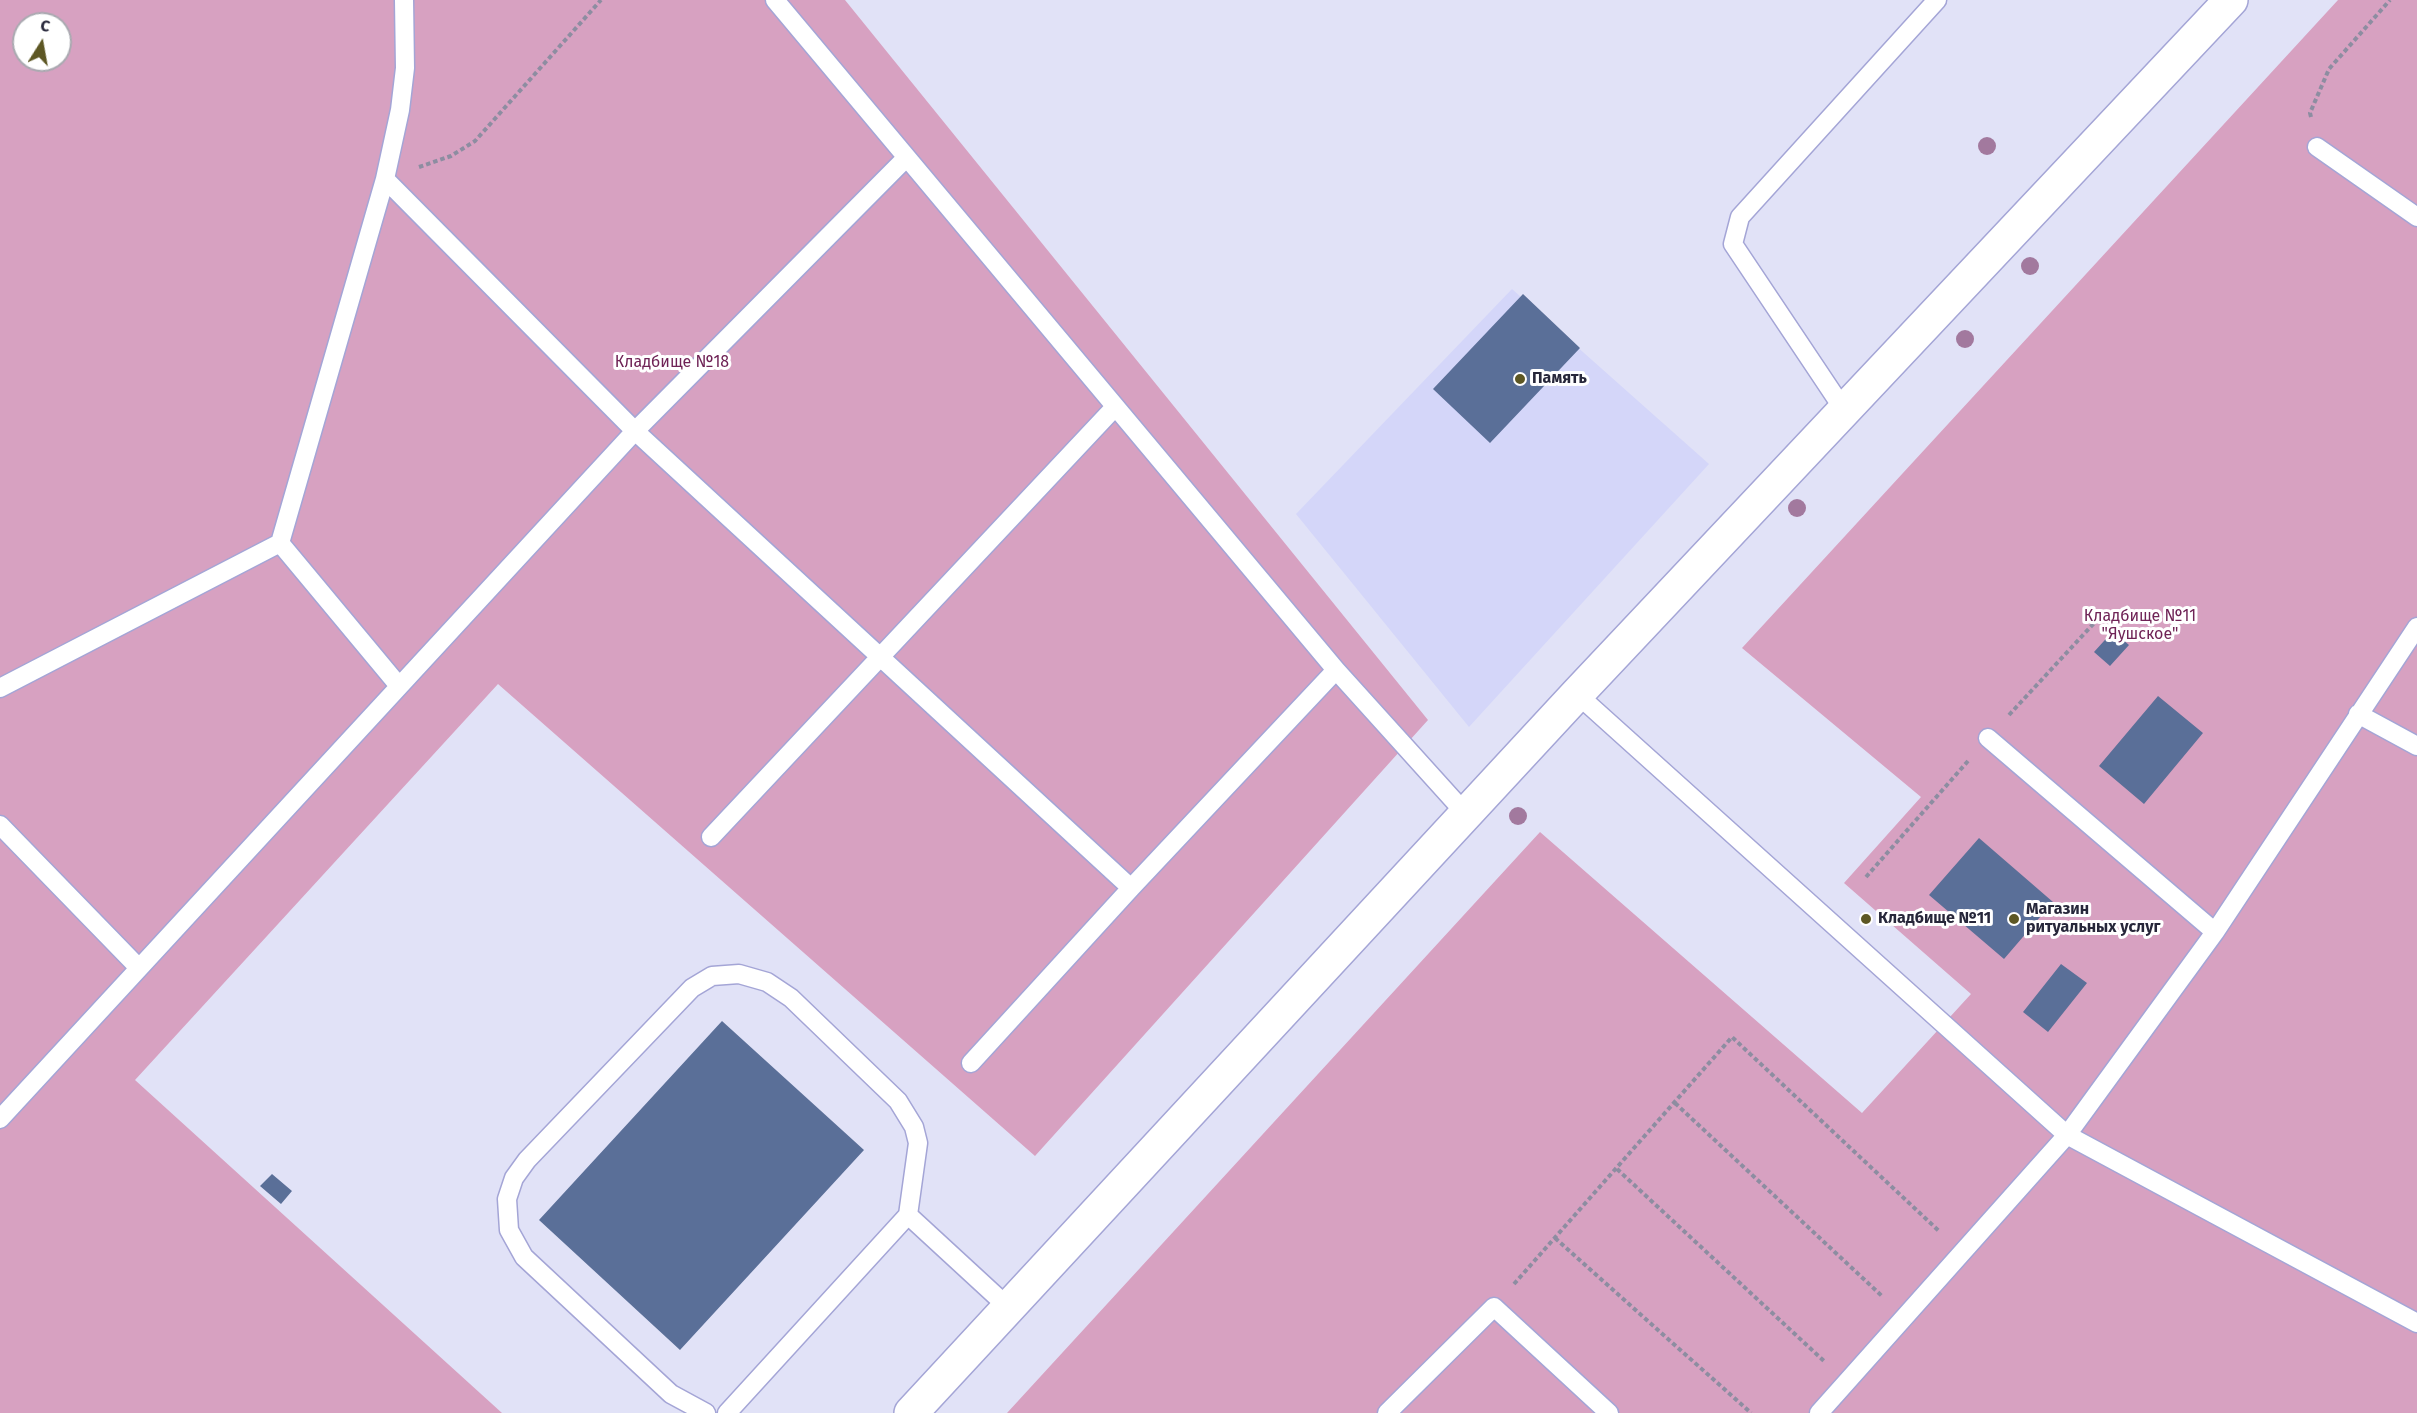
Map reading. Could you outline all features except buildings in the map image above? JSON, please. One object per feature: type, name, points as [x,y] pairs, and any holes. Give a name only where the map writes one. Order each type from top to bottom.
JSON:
[{"type":"street","points":[[911,1413],[1577,694],[2231,0]]},
{"type":"lane","points":[[0,688],[280,543],[385,179],[400,110],[405,68],[404,0]]},
{"type":"lane","points":[[775,0],[1336,670],[1466,814]]},
{"type":"lane","points":[[1844,410],[1733,244],[1740,217],[1937,0]]},
{"type":"lane","points":[[2317,147],[2417,217]]},
{"type":"lane","points":[[0,1119],[635,431],[906,158]]},
{"type":"lane","points":[[385,179],[635,431],[1131,888]]},
{"type":"lane","points":[[711,837],[1115,407]]},
{"type":"lane","points":[[280,543],[399,686]]},
{"type":"lane","points":[[1819,1413],[2067,1135],[2215,932],[2417,627]]},
{"type":"lane","points":[[971,1064],[1131,888],[1336,670]]},
{"type":"lane","points":[[1577,694],[2067,1135],[2417,1323]]},
{"type":"lane","points":[[2358,714],[2417,746]]},
{"type":"lane","points":[[1988,738],[2215,932]]},
{"type":"lane","points":[[0,825],[139,968]]},
{"type":"lane","points":[[706,1413],[671,1394],[524,1257],[509,1230],[507,1199],[514,1178],[527,1160],[692,988],[712,976],[740,974],[767,982],[791,998],[898,1101],[914,1127],[918,1143],[908,1215],[727,1413]]},
{"type":"lane","points":[[908,1215],[1009,1308]]},
{"type":"lane","points":[[1387,1413],[1494,1307],[1609,1413]]},
{"type":"path","points":[[385,179],[451,156],[475,141],[601,0]]},
{"type":"path","points":[[2317,147],[2310,113],[2329,69],[2390,0]]},
{"type":"path","points":[[1494,1307],[1732,1037],[1962,1252]]},
{"type":"path","points":[[1674,1103],[1905,1317]]},
{"type":"path","points":[[1617,1169],[1846,1382]]},
{"type":"path","points":[[1555,1238],[1750,1413]]},
{"type":"shaded area","points":[[1512,289],[1709,464],[1469,727],[1296,514]]},
{"type":"green space","name":"Кладбище №18","points":[[0,0],[845,0],[1428,720],[1035,1156],[498,684],[135,1080],[502,1413],[0,1413]]},
{"type":"green space","name":"Кладбище №11 \"Яушское\"","points":[[2338,0],[2417,0],[2417,1413],[1007,1413],[1540,832],[1862,1113],[1971,994],[1844,883],[1921,797],[1742,648]]},
{"type":"place","name":"Память","points":[[1520,379]]},
{"type":"place","name":"Кладбище №11","points":[[1866,919]]},
{"type":"place","name":"Магазин ритуальных услуг","points":[[2014,919]]}]
